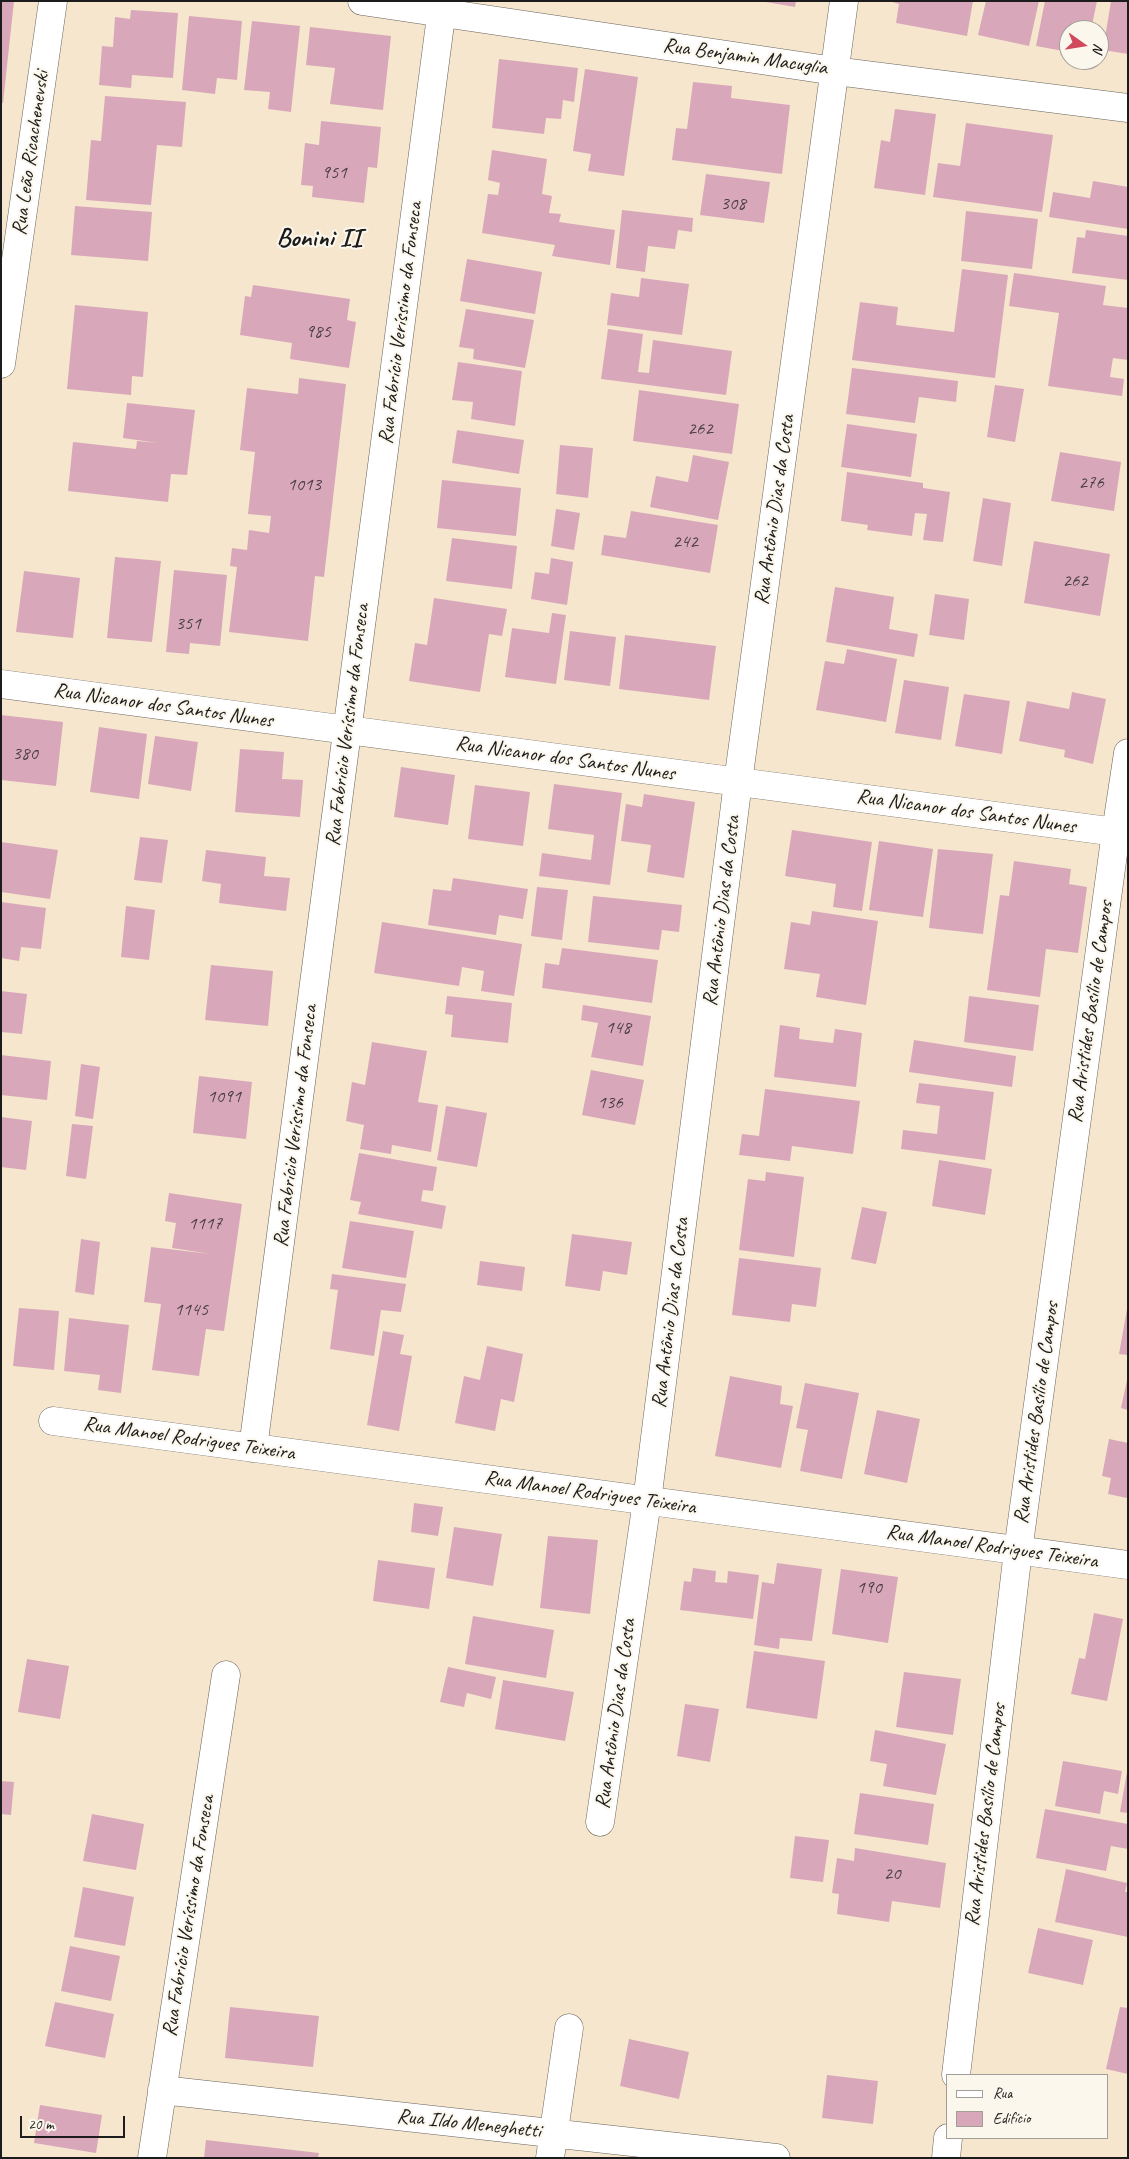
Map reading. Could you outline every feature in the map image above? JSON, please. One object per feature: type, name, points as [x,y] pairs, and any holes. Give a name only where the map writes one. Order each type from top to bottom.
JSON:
[{"type":"street","name":"Rua Leão Ricachenevski","points":[[1,364],[53,1]]},
{"type":"street","name":"Rua Benjamin Macuglia","points":[[362,1],[442,7],[835,70],[1128,108]]},
{"type":"street","name":"Rua Antônio Dias da Costa","points":[[600,1822],[647,1501],[738,782],[844,1]]},
{"type":"street","name":"Rua Fabrício Veríssimo da Fonseca","points":[[254,1448],[442,7]]},
{"type":"street","name":"Rua Nicanor dos Santos Nunes","points":[[1,684],[1122,833]]},
{"type":"street","name":"Rua Aristides Basílio de Campos","points":[[956,2074],[1018,1551],[1122,833],[1128,753]]},
{"type":"street","name":"Rua Manoel Rodrigues Teixeira","points":[[53,1421],[1128,1565]]},
{"type":"street","name":"Rua Fabrício Veríssimo da Fonseca","points":[[152,2158],[226,1675]]},
{"type":"street","points":[[552,2146],[569,2028]]},
{"type":"street","name":"Rua Ildo Meneghetti","points":[[162,2090],[552,2146],[776,2158]]},
{"type":"street","points":[[946,2158],[948,2139]]},
{"type":"building","points":[[1,1],[14,1],[3,103],[1,103]]},
{"type":"building","points":[[760,1],[796,1],[795,7]]},
{"type":"building","points":[[889,1],[973,1],[967,36],[896,23],[899,4]]},
{"type":"building","points":[[986,1],[1039,1],[1029,46],[978,35]]},
{"type":"building","points":[[1045,1],[1097,1],[1093,20],[1059,20],[1059,50],[1036,46]]},
{"type":"building","points":[[1111,1],[1128,1],[1128,54],[1109,51],[1108,20]]},
{"type":"building","points":[[131,10],[178,13],[173,78],[132,75],[131,88],[99,85],[102,46],[113,47],[115,17],[130,19]]},
{"type":"building","points":[[189,16],[242,21],[237,80],[217,78],[215,94],[182,90]]},
{"type":"building","points":[[252,21],[300,26],[291,112],[268,109],[270,92],[244,90]]},
{"type":"building","points":[[310,27],[391,36],[383,110],[330,104],[335,68],[306,65]]},
{"type":"building","points":[[499,59],[578,68],[574,102],[563,100],[561,119],[546,118],[544,134],[492,128]]},
{"type":"building","points":[[585,69],[638,77],[624,176],[588,171],[591,154],[573,151]]},
{"type":"building","points":[[693,82],[732,86],[731,98],[790,105],[782,174],[672,160],[676,128],[687,129]]},
{"type":"building","points":[[105,96],[186,102],[182,147],[157,145],[151,205],[86,200],[91,140],[101,141]]},
{"type":"building","points":[[895,109],[936,114],[925,195],[874,188],[881,140],[890,142]]},
{"type":"building","points":[[321,121],[381,127],[377,168],[368,167],[364,203],[312,197],[313,186],[301,185],[305,143],[319,145]]},
{"type":"building","points":[[966,123],[1053,135],[1042,212],[933,197],[938,163],[960,166]]},
{"type":"building","points":[[492,150],[547,159],[542,194],[552,196],[549,213],[561,214],[559,222],[615,230],[610,265],[552,256],[555,245],[482,233],[488,194],[498,195],[500,183],[488,180]]},
{"type":"building","points":[[706,174],[770,182],[764,223],[700,215]]},
{"type":"building","points":[[1093,181],[1128,187],[1128,229],[1049,217],[1053,192],[1090,198]]},
{"type":"building","points":[[75,206],[152,212],[148,261],[71,255]]},
{"type":"building","points":[[622,210],[693,218],[692,232],[678,230],[675,249],[648,246],[645,272],[616,268]]},
{"type":"building","points":[[966,211],[1038,219],[1032,269],[961,261]]},
{"type":"building","points":[[1086,230],[1128,236],[1128,280],[1072,273],[1077,237],[1085,238]]},
{"type":"building","points":[[467,259],[542,272],[535,314],[460,301]]},
{"type":"building","points":[[962,269],[1008,275],[995,378],[852,360],[860,302],[898,307],[896,325],[954,332]]},
{"type":"building","points":[[1014,273],[1106,286],[1103,305],[1128,308],[1128,360],[1113,358],[1110,377],[1124,379],[1122,396],[1048,386],[1059,313],[1009,306]]},
{"type":"building","points":[[641,278],[689,284],[682,335],[607,325],[611,293],[639,297]]},
{"type":"building","points":[[253,285],[350,299],[347,320],[356,322],[349,368],[290,359],[292,343],[240,335],[245,296],[251,297]]},
{"type":"building","points":[[75,305],[148,312],[143,377],[132,376],[131,395],[67,389]]},
{"type":"building","points":[[466,309],[534,320],[525,368],[473,359],[474,349],[459,347]]},
{"type":"building","points":[[608,329],[643,334],[638,372],[649,373],[653,340],[732,351],[726,395],[601,379]]},
{"type":"building","points":[[458,362],[522,371],[515,426],[471,419],[473,402],[452,400]]},
{"type":"building","points":[[852,368],[958,381],[956,402],[919,397],[915,423],[846,414]]},
{"type":"building","points":[[299,378],[346,384],[324,577],[315,576],[308,641],[229,632],[237,567],[230,566],[232,548],[247,550],[249,530],[269,533],[271,516],[248,514],[255,452],[240,450],[247,388],[298,394]]},
{"type":"building","points":[[995,385],[1024,389],[1015,442],[987,437]]},
{"type":"building","points":[[639,390],[739,404],[732,454],[633,441]]},
{"type":"building","points":[[127,403],[195,410],[187,475],[171,474],[168,502],[68,491],[73,442],[136,449],[137,441],[158,443],[123,438]]},
{"type":"building","points":[[847,424],[917,434],[911,477],[841,467]]},
{"type":"building","points":[[457,430],[524,440],[519,474],[452,463]]},
{"type":"building","points":[[560,445],[593,448],[588,498],[556,494]]},
{"type":"building","points":[[1060,452],[1121,462],[1114,511],[1051,501]]},
{"type":"building","points":[[693,455],[729,462],[718,520],[650,507],[656,476],[688,482]]},
{"type":"building","points":[[847,472],[923,483],[923,488],[950,492],[943,542],[923,540],[927,514],[915,513],[912,536],[867,530],[868,525],[841,521]]},
{"type":"building","points":[[442,480],[521,488],[516,536],[437,528]]},
{"type":"building","points":[[983,498],[1011,503],[1002,566],[973,561]]},
{"type":"building","points":[[556,509],[580,513],[574,550],[551,546]]},
{"type":"building","points":[[631,511],[718,525],[710,573],[601,555],[604,535],[626,538]]},
{"type":"building","points":[[452,538],[517,546],[512,589],[446,581]]},
{"type":"building","points":[[1034,541],[1110,554],[1100,616],[1024,603]]},
{"type":"building","points":[[115,557],[161,561],[152,642],[107,638]]},
{"type":"building","points":[[551,558],[573,562],[567,605],[531,599],[535,572],[549,574]]},
{"type":"building","points":[[174,570],[227,575],[220,646],[190,643],[189,654],[166,652]]},
{"type":"building","points":[[24,571],[80,578],[73,638],[16,632]]},
{"type":"building","points":[[835,587],[894,597],[889,629],[918,634],[914,657],[826,642]]},
{"type":"building","points":[[935,594],[969,599],[964,640],[929,635]]},
{"type":"building","points":[[434,598],[507,609],[502,636],[489,634],[480,692],[409,681],[415,643],[427,645]]},
{"type":"building","points":[[552,613],[566,615],[556,684],[505,677],[512,628],[549,633]]},
{"type":"building","points":[[570,631],[616,637],[610,686],[564,680]]},
{"type":"building","points":[[625,635],[716,646],[709,700],[619,689]]},
{"type":"building","points":[[847,649],[897,659],[886,722],[816,710],[825,661],[844,664]]},
{"type":"building","points":[[904,680],[949,687],[941,740],[895,733]]},
{"type":"building","points":[[1072,692],[1106,699],[1093,764],[1064,757],[1065,750],[1019,741],[1027,701],[1069,709]]},
{"type":"building","points":[[964,694],[1010,701],[1002,754],[955,746]]},
{"type":"building","points":[[1,715],[63,722],[56,786],[1,780]]},
{"type":"building","points":[[99,727],[147,734],[139,799],[90,792]]},
{"type":"building","points":[[155,736],[198,742],[191,791],[148,784]]},
{"type":"building","points":[[240,749],[284,752],[282,779],[303,780],[300,817],[235,812]]},
{"type":"building","points":[[401,767],[455,775],[448,825],[394,817]]},
{"type":"building","points":[[554,784],[622,793],[610,885],[539,876],[542,853],[591,860],[594,835],[548,829]]},
{"type":"building","points":[[475,785],[530,792],[523,846],[468,839]]},
{"type":"building","points":[[644,794],[695,802],[684,878],[647,872],[651,845],[621,841],[626,804],[642,807]]},
{"type":"building","points":[[792,830],[872,842],[862,911],[833,907],[836,884],[785,876]]},
{"type":"building","points":[[140,837],[168,840],[162,883],[134,880]]},
{"type":"building","points":[[879,841],[933,849],[923,917],[869,910]]},
{"type":"building","points":[[1,842],[58,850],[50,899],[1,892]]},
{"type":"building","points":[[938,849],[993,854],[983,934],[929,928]]},
{"type":"building","points":[[206,850],[266,857],[264,876],[290,878],[286,911],[219,903],[221,884],[202,881]]},
{"type":"building","points":[[1014,861],[1071,869],[1069,884],[1087,887],[1078,953],[1046,949],[1040,997],[987,990],[1000,895],[1009,896]]},
{"type":"building","points":[[453,878],[528,889],[523,919],[499,915],[496,935],[428,925],[433,889],[451,891]]},
{"type":"building","points":[[537,887],[568,890],[562,940],[531,936]]},
{"type":"building","points":[[593,896],[682,905],[679,932],[662,930],[659,950],[588,942]]},
{"type":"building","points":[[1,902],[46,908],[41,949],[21,947],[19,961],[1,958]]},
{"type":"building","points":[[126,906],[155,910],[149,960],[121,957]]},
{"type":"building","points":[[812,911],[878,921],[866,1005],[816,997],[820,974],[784,969],[791,922],[810,925]]},
{"type":"building","points":[[382,922],[522,944],[514,996],[481,991],[484,971],[462,967],[459,986],[374,973]]},
{"type":"building","points":[[562,948],[658,960],[652,1003],[542,988],[545,963],[559,965]]},
{"type":"building","points":[[211,965],[273,971],[268,1026],[205,1020]]},
{"type":"building","points":[[1,991],[27,994],[22,1034],[1,1032]]},
{"type":"building","points":[[447,996],[512,1003],[508,1043],[451,1037],[453,1015],[445,1014]]},
{"type":"building","points":[[969,996],[1039,1005],[1033,1051],[964,1042]]},
{"type":"building","points":[[583,1005],[651,1016],[643,1066],[591,1057],[598,1023],[581,1020]]},
{"type":"building","points":[[780,1025],[800,1028],[799,1039],[833,1043],[835,1029],[862,1033],[856,1087],[774,1077]]},
{"type":"building","points":[[914,1040],[1016,1056],[1012,1087],[909,1072]]},
{"type":"building","points":[[372,1042],[427,1051],[418,1102],[438,1105],[431,1152],[392,1145],[391,1154],[360,1149],[364,1125],[346,1121],[352,1082],[365,1085]]},
{"type":"building","points":[[1,1055],[51,1061],[47,1100],[1,1095]]},
{"type":"building","points":[[81,1064],[100,1067],[93,1119],[75,1116]]},
{"type":"building","points":[[591,1070],[644,1080],[635,1125],[582,1115]]},
{"type":"building","points":[[199,1076],[252,1082],[246,1139],[193,1133]]},
{"type":"building","points":[[919,1083],[994,1092],[985,1160],[901,1149],[903,1130],[937,1134],[940,1106],[916,1103]]},
{"type":"building","points":[[765,1089],[860,1101],[853,1154],[792,1146],[790,1161],[739,1155],[742,1134],[759,1136]]},
{"type":"building","points":[[446,1106],[487,1113],[477,1167],[437,1160]]},
{"type":"building","points":[[1,1117],[32,1121],[26,1170],[1,1167]]},
{"type":"building","points":[[72,1124],[93,1126],[86,1179],[66,1176]]},
{"type":"building","points":[[359,1153],[437,1167],[433,1191],[423,1190],[421,1201],[446,1206],[442,1229],[358,1214],[361,1202],[350,1200]]},
{"type":"building","points":[[939,1160],[992,1169],[985,1215],[932,1206]]},
{"type":"building","points":[[766,1172],[804,1177],[794,1257],[739,1250],[748,1179],[765,1181]]},
{"type":"building","points":[[169,1193],[242,1204],[224,1331],[206,1329],[199,1376],[152,1370],[161,1304],[144,1302],[151,1247],[211,1254],[172,1248],[176,1223],[165,1221]]},
{"type":"building","points":[[862,1207],[887,1212],[876,1264],[851,1259]]},
{"type":"building","points":[[350,1221],[414,1231],[406,1278],[342,1268]]},
{"type":"building","points":[[572,1234],[632,1242],[627,1275],[603,1271],[600,1291],[565,1286]]},
{"type":"building","points":[[81,1239],[100,1242],[94,1295],[75,1292]]},
{"type":"building","points":[[739,1258],[821,1268],[816,1307],[792,1304],[790,1322],[732,1315]]},
{"type":"building","points":[[480,1261],[525,1267],[522,1291],[477,1285]]},
{"type":"building","points":[[332,1274],[406,1284],[401,1312],[381,1310],[374,1356],[330,1349],[338,1290],[330,1289]]},
{"type":"building","points":[[19,1308],[59,1311],[54,1370],[13,1366]]},
{"type":"building","points":[[1128,1309],[1128,1355],[1119,1354]]},
{"type":"building","points":[[69,1318],[129,1325],[121,1393],[98,1390],[100,1375],[64,1371]]},
{"type":"building","points":[[383,1331],[404,1335],[400,1354],[412,1356],[399,1431],[367,1425]]},
{"type":"building","points":[[487,1346],[523,1354],[514,1402],[501,1399],[495,1431],[455,1423],[464,1376],[480,1380]]},
{"type":"building","points":[[730,1376],[782,1386],[780,1404],[793,1406],[781,1468],[715,1456]]},
{"type":"building","points":[[1128,1380],[1128,1410],[1121,1408]]},
{"type":"building","points":[[805,1383],[859,1393],[842,1479],[800,1471],[808,1430],[796,1428]]},
{"type":"building","points":[[877,1410],[920,1419],[907,1483],[864,1474]]},
{"type":"building","points":[[1109,1439],[1128,1443],[1127,1498],[1108,1494],[1111,1478],[1102,1476]]},
{"type":"building","points":[[414,1503],[443,1507],[438,1536],[411,1532]]},
{"type":"building","points":[[454,1527],[502,1534],[493,1586],[446,1578]]},
{"type":"building","points":[[548,1536],[598,1540],[590,1614],[540,1608]]},
{"type":"building","points":[[378,1560],[435,1568],[429,1609],[373,1601]]},
{"type":"building","points":[[777,1563],[822,1569],[812,1641],[780,1638],[779,1649],[754,1645],[762,1582],[774,1584]]},
{"type":"building","points":[[693,1568],[716,1571],[715,1582],[727,1583],[728,1571],[759,1575],[753,1619],[680,1610],[684,1581],[691,1582]]},
{"type":"building","points":[[841,1569],[898,1577],[888,1643],[832,1634]]},
{"type":"building","points":[[1094,1613],[1123,1619],[1107,1701],[1071,1694],[1079,1658],[1085,1659]]},
{"type":"building","points":[[473,1616],[554,1630],[546,1678],[465,1664]]},
{"type":"building","points":[[754,1651],[825,1661],[817,1719],[746,1708]]},
{"type":"building","points":[[27,1659],[69,1666],[60,1719],[18,1712]]},
{"type":"building","points":[[448,1667],[496,1677],[491,1699],[467,1693],[464,1707],[440,1702]]},
{"type":"building","points":[[904,1672],[961,1679],[953,1735],[896,1727]]},
{"type":"building","points":[[503,1680],[574,1692],[565,1741],[495,1729]]},
{"type":"building","points":[[685,1704],[719,1709],[710,1762],[677,1756]]},
{"type":"building","points":[[875,1730],[946,1744],[936,1795],[883,1786],[887,1764],[870,1761]]},
{"type":"building","points":[[1063,1761],[1122,1771],[1118,1794],[1104,1791],[1100,1814],[1055,1806]]},
{"type":"building","points":[[1128,1772],[1128,1813],[1120,1812]]},
{"type":"building","points":[[1,1781],[14,1782],[11,1815],[1,1814]]},
{"type":"building","points":[[860,1793],[934,1804],[928,1845],[854,1834]]},
{"type":"building","points":[[1045,1809],[1128,1824],[1128,1849],[1111,1846],[1106,1871],[1036,1858]]},
{"type":"building","points":[[92,1814],[144,1824],[136,1870],[83,1861]]},
{"type":"building","points":[[795,1836],[829,1840],[823,1882],[790,1878]]},
{"type":"building","points":[[855,1848],[946,1863],[940,1908],[892,1901],[889,1922],[837,1914],[839,1894],[832,1893],[837,1858],[854,1861]]},
{"type":"building","points":[[1066,1869],[1127,1883],[1125,1892],[1128,1892],[1128,1937],[1055,1922]]},
{"type":"building","points":[[83,1887],[134,1897],[125,1946],[74,1937]]},
{"type":"building","points":[[1038,1928],[1093,1940],[1083,1985],[1028,1973]]},
{"type":"building","points":[[70,1946],[120,1956],[111,2001],[61,1991]]},
{"type":"building","points":[[55,2002],[114,2014],[105,2058],[45,2046]]},
{"type":"building","points":[[230,2007],[319,2016],[313,2067],[225,2058]]},
{"type":"building","points":[[1120,2007],[1128,2008],[1128,2074],[1106,2069]]},
{"type":"building","points":[[629,2039],[689,2052],[679,2099],[620,2086]]},
{"type":"building","points":[[827,2075],[878,2081],[873,2124],[822,2118]]},
{"type":"building","points":[[40,2105],[102,2115],[96,2153],[34,2143]]},
{"type":"building","points":[[206,2140],[319,2153],[318,2158],[204,2158]]},
{"type":"district","name":"Bonini II","points":[[319,239]]}]
